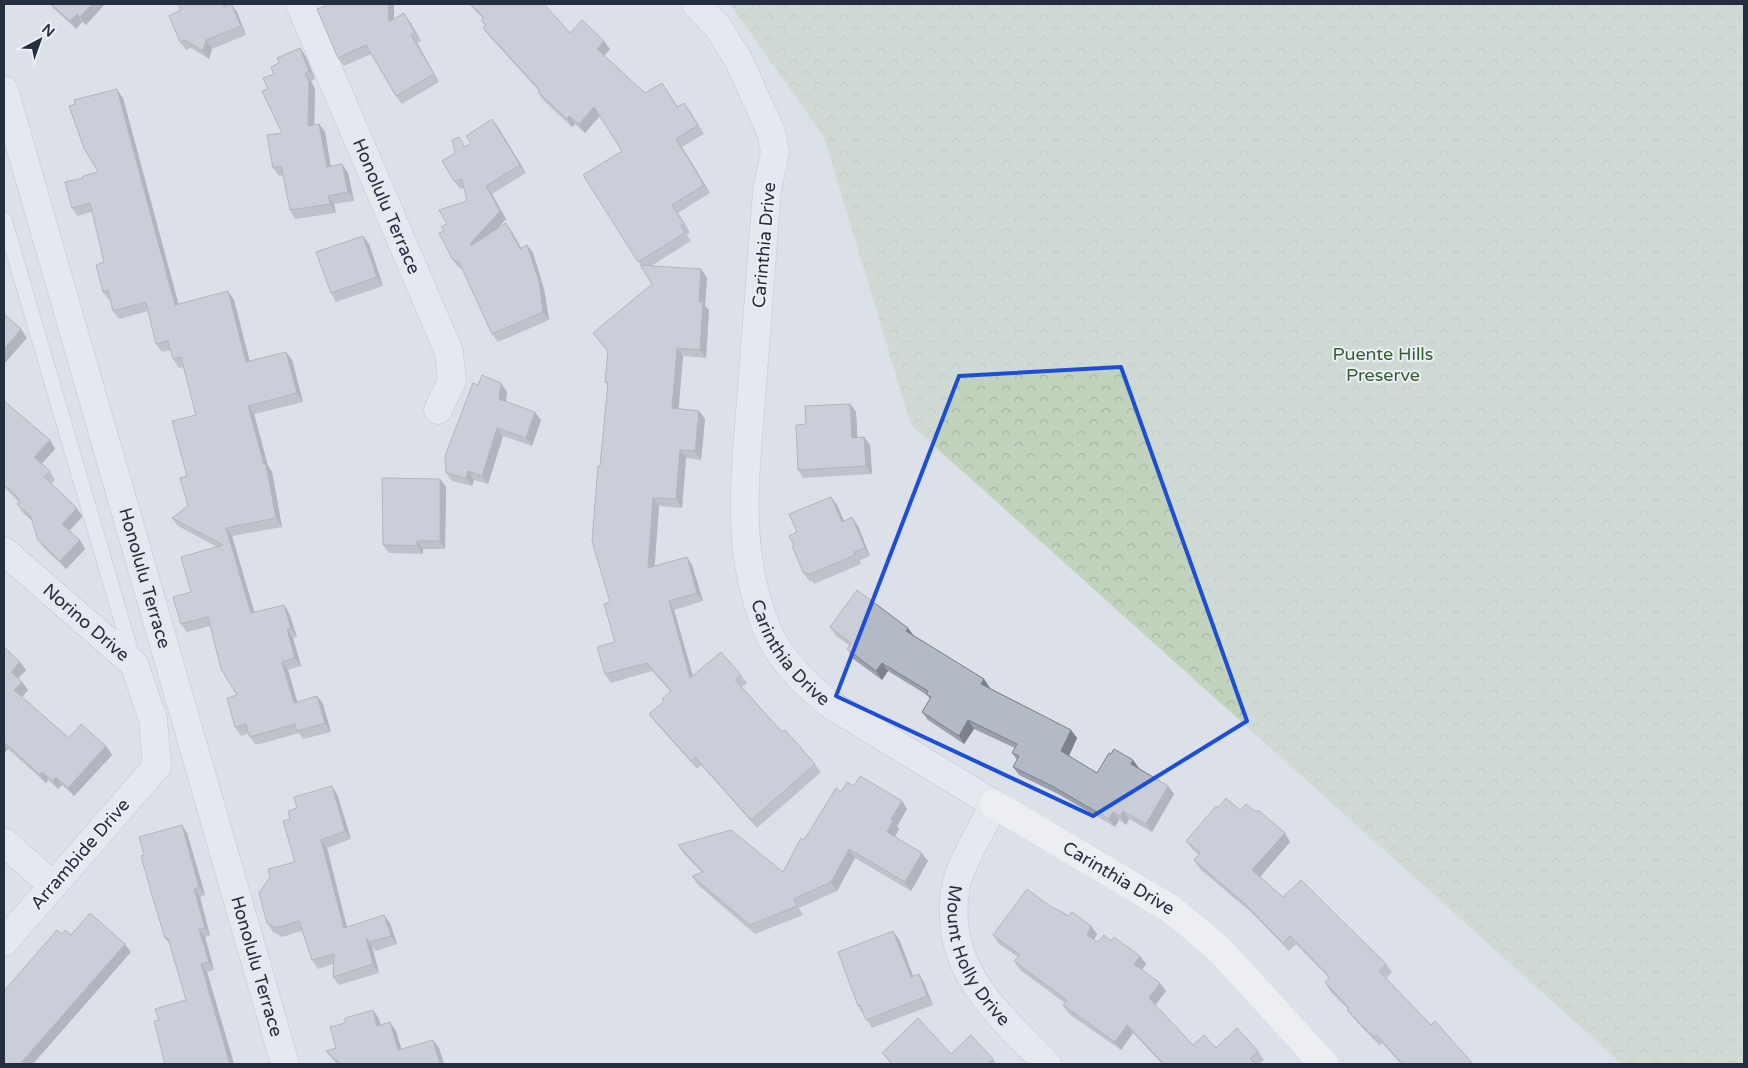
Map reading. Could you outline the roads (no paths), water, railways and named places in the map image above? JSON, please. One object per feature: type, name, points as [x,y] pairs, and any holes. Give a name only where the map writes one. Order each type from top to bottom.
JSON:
[{"type":"street","name":"Honolulu Terrace","points":[[300,4],[449,352],[452,381],[438,410]]},
{"type":"street","name":"Carinthia Drive","points":[[696,4],[718,27],[739,60],[771,132],[775,152],[767,190],[743,513],[750,571],[766,629],[792,669],[831,705],[1177,914],[1219,950],[1324,1064]]},
{"type":"street","name":"Honolulu Terrace","points":[[5,100],[285,1064]]},
{"type":"street","name":"Norino Drive","points":[[4,551],[134,664],[153,719],[157,766]]},
{"type":"street","name":"Arrambide Drive","points":[[4,942],[157,766]]},
{"type":"street","name":"Mount Holly Drive","points":[[994,804],[959,873],[955,892],[955,934],[961,956],[970,977],[985,999],[1047,1064]]},
{"type":"street","points":[[4,842],[52,885]]},
{"type":"lane","points":[[4,219],[134,664]]},
{"type":"park label","name":"Puente Hills Preserve","points":[[1383,364]]}]
